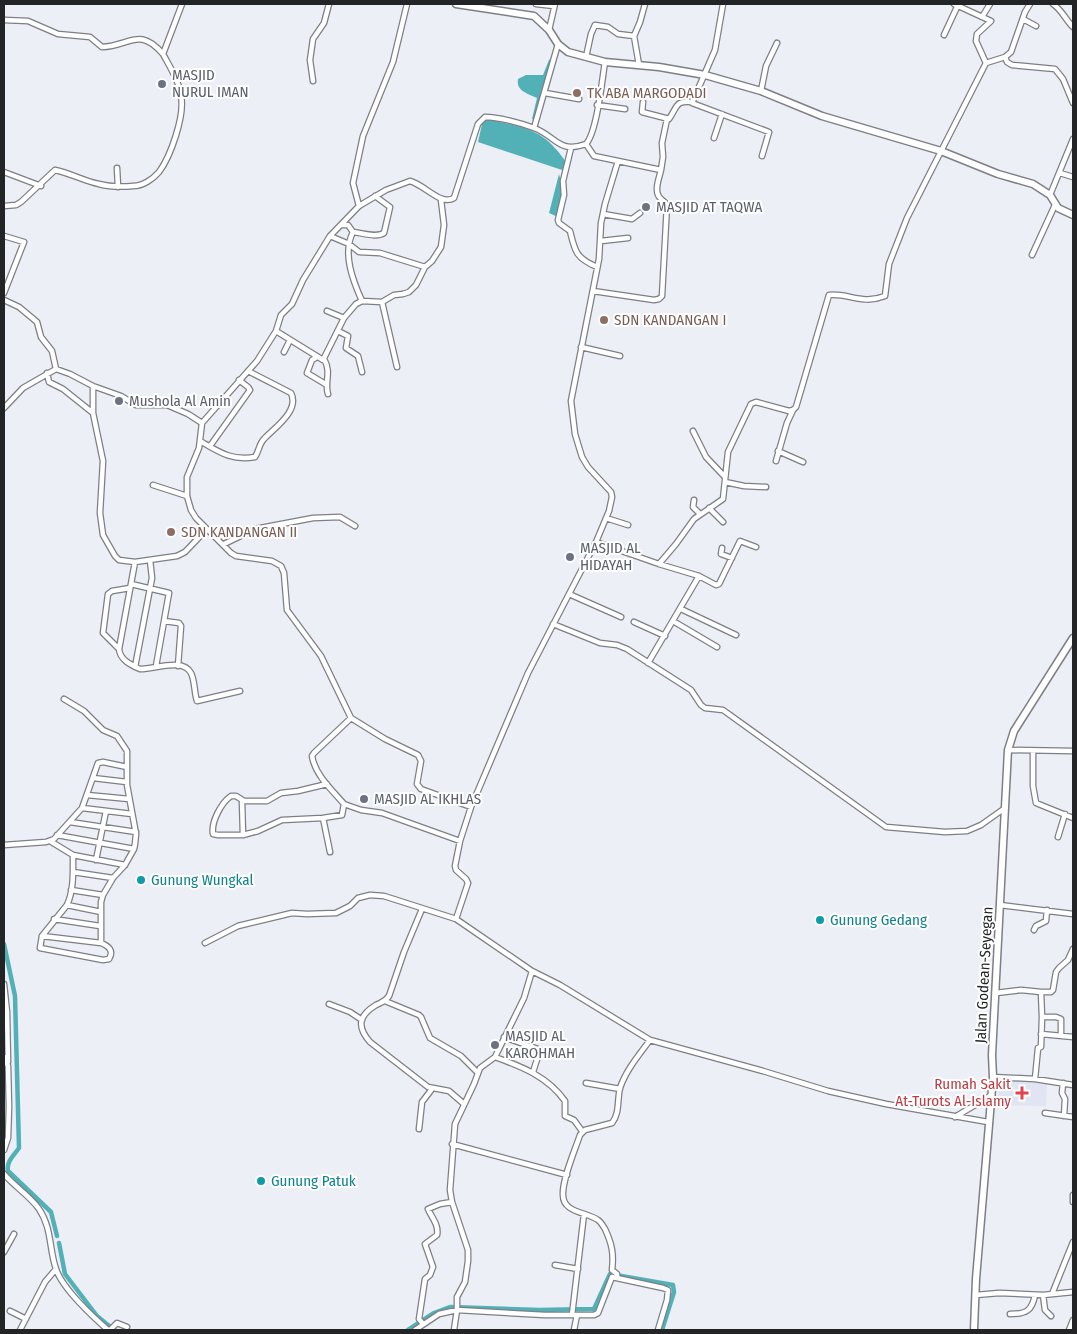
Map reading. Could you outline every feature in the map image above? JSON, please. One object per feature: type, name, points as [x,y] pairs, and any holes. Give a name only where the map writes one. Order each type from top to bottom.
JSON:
[{"type":"main road","points":[[456,4],[529,14],[537,18],[549,30],[558,44],[568,52],[605,62],[659,67],[705,75],[760,91],[822,116],[941,151],[998,174],[1033,184],[1050,195],[1060,209],[1073,215]]},
{"type":"main road","name":"Jalan Godean-Seyegan","points":[[974,1330],[988,1122],[993,1077],[992,1055],[1008,750],[1014,731],[1073,638]]},
{"type":"street","points":[[163,54],[182,4]]},
{"type":"street","points":[[313,81],[310,60],[313,39],[324,23],[329,4]]},
{"type":"street","points":[[359,206],[353,183],[363,136],[393,62],[407,4]]},
{"type":"street","points":[[536,4],[555,5],[549,30]]},
{"type":"street","points":[[640,65],[634,36],[645,4]]},
{"type":"street","points":[[692,102],[715,50],[723,4]]},
{"type":"street","points":[[982,17],[990,4]]},
{"type":"street","points":[[776,460],[787,423],[797,404],[828,296],[864,300],[879,299],[885,296],[889,264],[901,232],[941,151],[986,62],[1005,57],[1011,52],[1030,4]]},
{"type":"street","points":[[1053,4],[1062,10],[1066,20],[1073,26]]},
{"type":"street","points":[[944,35],[956,5],[989,20],[990,23],[977,34],[976,41],[986,62]]},
{"type":"street","points":[[1023,19],[1036,26]]},
{"type":"street","points":[[4,20],[28,21],[58,34],[90,37],[102,47],[137,39],[146,40],[154,44],[163,54],[173,72],[181,95],[181,112],[177,130],[164,165],[154,177],[142,185],[118,187],[99,184],[57,170],[41,186],[18,204],[4,206]]},
{"type":"street","points":[[586,57],[596,25],[608,27],[618,34],[634,36]]},
{"type":"street","points":[[760,91],[766,66],[777,43]]},
{"type":"street","points":[[534,128],[558,44]]},
{"type":"street","points":[[1005,57],[1012,65],[1055,69],[1063,79],[1073,103]]},
{"type":"street","points":[[471,807],[421,789],[417,784],[421,761],[418,755],[351,718],[321,656],[287,610],[282,566],[272,561],[236,556],[231,553],[224,544],[201,524],[191,510],[187,496],[187,477],[200,441],[202,423],[248,371],[276,331],[281,315],[293,302],[303,280],[330,236],[359,206],[394,186],[410,181],[422,186],[441,200],[449,201],[456,196],[478,124],[482,118],[487,116],[534,128],[562,146],[571,148],[586,144],[590,139],[598,105],[605,62]]},
{"type":"street","points":[[545,93],[579,99]]},
{"type":"street","points":[[643,102],[642,112],[670,118],[679,102],[692,102],[769,132],[762,156]]},
{"type":"street","points":[[598,105],[625,109]]},
{"type":"street","points":[[714,138],[722,114]]},
{"type":"street","points":[[592,291],[654,300],[662,296],[667,205],[659,197],[658,184],[663,158],[662,142],[667,118]]},
{"type":"street","points":[[1050,195],[1073,139]]},
{"type":"street","points":[[586,144],[594,156],[661,170]]},
{"type":"street","points":[[571,148],[563,181],[564,195],[558,220],[559,223],[570,231],[574,250],[588,263],[598,267]]},
{"type":"street","points":[[456,919],[468,886],[466,879],[455,869],[460,841],[471,807],[528,673],[596,542],[612,502],[612,494],[584,462],[577,445],[573,426],[571,394],[598,267],[603,214],[618,161]]},
{"type":"street","points":[[117,168],[118,187]]},
{"type":"street","points":[[4,172],[41,186]]},
{"type":"street","points":[[1060,173],[1073,176]]},
{"type":"street","points":[[341,225],[348,225],[353,232],[375,235],[384,233],[390,207],[375,196]]},
{"type":"street","points":[[328,394],[328,371],[324,359],[344,318],[356,304],[362,301],[382,302],[394,295],[409,292],[416,285],[425,267],[441,247],[444,225],[441,200]]},
{"type":"street","points":[[1032,255],[1055,204]]},
{"type":"street","points":[[603,214],[632,219],[640,213]]},
{"type":"street","points":[[353,232],[349,244],[350,271],[362,301]]},
{"type":"street","points":[[4,236],[24,242],[4,293]]},
{"type":"street","points":[[330,236],[349,244],[359,252],[380,253],[425,267]]},
{"type":"street","points":[[600,241],[628,238]]},
{"type":"street","points":[[4,300],[19,307],[37,322],[41,337],[54,354],[56,369]]},
{"type":"street","points":[[382,302],[397,367]]},
{"type":"street","points":[[327,311],[344,318]]},
{"type":"street","points":[[276,331],[324,359]]},
{"type":"street","points":[[338,331],[348,336],[346,348],[358,356],[362,372]]},
{"type":"street","points":[[284,352],[290,340]]},
{"type":"street","points":[[581,347],[620,356]]},
{"type":"street","points":[[318,357],[312,360],[307,373],[327,385]]},
{"type":"street","points":[[4,408],[23,388],[56,369],[93,386],[121,396],[136,405],[167,405],[188,414],[202,423]]},
{"type":"street","points":[[200,441],[224,455],[241,458],[255,457],[260,444],[274,431],[290,411],[293,401],[291,393],[248,371]]},
{"type":"street","points":[[47,373],[49,382],[63,389],[93,413]]},
{"type":"street","points":[[210,446],[250,390],[239,380]]},
{"type":"street","points":[[93,386],[93,413],[104,461],[99,510],[102,532],[118,559],[135,562],[179,556],[207,529]]},
{"type":"street","points":[[659,564],[691,523],[700,514],[722,499],[728,452],[752,403],[756,402],[785,410],[793,410]]},
{"type":"street","points":[[693,431],[706,458],[724,476]]},
{"type":"street","points":[[778,451],[803,462]]},
{"type":"street","points":[[724,482],[744,486],[766,487]]},
{"type":"street","points":[[152,485],[187,496]]},
{"type":"street","points":[[694,500],[693,507],[700,514]]},
{"type":"street","points":[[709,508],[723,522]]},
{"type":"street","points":[[224,544],[255,529],[313,518],[340,518],[354,526]]},
{"type":"street","points":[[606,518],[628,525]]},
{"type":"street","points":[[596,542],[699,576],[716,585],[719,584],[740,541],[756,547]]},
{"type":"street","points":[[722,548],[721,554],[732,558]]},
{"type":"street","points":[[135,667],[152,574],[150,560]]},
{"type":"street","points":[[135,562],[119,649],[123,659],[143,670],[156,666],[184,667],[190,672],[197,701],[240,691]]},
{"type":"street","points":[[648,662],[699,576]]},
{"type":"street","points":[[119,649],[103,633],[108,594],[130,586],[150,588],[169,593],[156,666]]},
{"type":"street","points":[[568,594],[621,617]]},
{"type":"street","points":[[681,609],[736,635]]},
{"type":"street","points":[[164,621],[178,623],[181,626],[178,666]]},
{"type":"street","points":[[674,621],[717,647]]},
{"type":"street","points":[[634,622],[665,636]]},
{"type":"street","points":[[553,624],[600,643],[622,646],[691,690],[703,707],[723,710],[886,827],[946,832],[967,831],[982,825],[1006,808]]},
{"type":"street","points":[[64,699],[84,711],[103,730],[116,736],[127,751],[127,782],[136,832],[134,849],[103,895],[100,926],[101,943]]},
{"type":"street","points":[[351,718],[312,756],[316,771],[344,804],[361,810],[382,813],[460,841]]},
{"type":"street","points":[[1008,750],[1073,751]]},
{"type":"street","points":[[1033,751],[1033,786],[1036,803],[1073,818]]},
{"type":"street","points":[[4,845],[50,841],[57,836],[82,808],[92,778],[100,762],[127,766]]},
{"type":"street","points":[[92,778],[127,782]]},
{"type":"street","points":[[327,784],[281,793],[267,801],[242,800],[236,796],[231,796],[226,799],[216,818],[212,831],[216,835],[243,835],[258,831],[282,820],[342,815],[344,804]]},
{"type":"street","points":[[87,795],[129,799]]},
{"type":"street","points":[[242,800],[243,835]]},
{"type":"street","points":[[82,808],[132,814]]},
{"type":"street","points":[[96,860],[106,811]]},
{"type":"street","points":[[1058,837],[1065,814]]},
{"type":"street","points":[[323,818],[330,852]]},
{"type":"street","points":[[70,822],[136,832]]},
{"type":"street","points":[[57,836],[134,849]]},
{"type":"street","points":[[50,841],[73,855],[125,865]]},
{"type":"street","points":[[42,936],[101,943],[107,945],[111,951],[110,957],[107,960],[63,954],[40,948],[42,936],[66,905],[71,890],[73,855]]},
{"type":"street","points":[[73,872],[113,878]]},
{"type":"street","points":[[71,890],[103,895]]},
{"type":"street","points":[[205,943],[238,926],[292,913],[320,914],[336,912],[350,906],[358,898],[370,895],[384,896],[456,919],[532,971],[560,985],[650,1040],[828,1091],[988,1122]]},
{"type":"street","points":[[66,905],[101,912]]},
{"type":"street","points":[[1000,905],[1073,914]]},
{"type":"street","points":[[422,908],[389,996],[385,1001],[366,1012],[361,1028],[370,1042],[428,1087],[449,1091],[464,1104]]},
{"type":"street","points":[[1034,930],[1036,926],[1046,921],[1047,910]]},
{"type":"street","points":[[54,919],[100,926]]},
{"type":"street","points":[[996,993],[1021,990],[1051,992],[1058,968],[1068,960],[1073,949]]},
{"type":"street","points":[[454,1330],[458,1297],[465,1282],[468,1261],[468,1250],[452,1202],[450,1190],[455,1124],[474,1084],[477,1072],[484,1064],[495,1057],[524,998],[532,971]]},
{"type":"street","points":[[4,984],[7,1012],[9,1126],[4,1150]]},
{"type":"street","points":[[1035,1079],[1038,1048],[1041,1046],[1042,1034],[1041,992]]},
{"type":"street","points":[[385,1001],[421,1017],[430,1038],[460,1056],[477,1072]]},
{"type":"street","points":[[328,1004],[350,1012],[362,1020]]},
{"type":"street","points":[[1042,1017],[1061,1019],[1061,1036]]},
{"type":"street","points":[[1042,1034],[1073,1037]]},
{"type":"street","points":[[504,1038],[552,1054]]},
{"type":"street","points":[[582,1131],[612,1123],[617,1114],[620,1089],[626,1075],[650,1040]]},
{"type":"street","points":[[533,1072],[540,1050]]},
{"type":"street","points":[[4,1056],[8,1066]]},
{"type":"street","points":[[495,1057],[524,1067],[548,1082],[565,1101],[565,1116],[574,1120],[582,1131]]},
{"type":"street","points":[[993,1077],[1035,1079],[1073,1085]]},
{"type":"street","points":[[586,1083],[620,1089]]},
{"type":"street","points":[[1062,1083],[1062,1093],[1065,1099],[1064,1116]]},
{"type":"street","points":[[419,1129],[420,1105],[432,1089]]},
{"type":"street","points":[[955,1117],[990,1096]]},
{"type":"street","points":[[1045,1113],[1073,1117]]},
{"type":"street","points":[[582,1131],[564,1186],[564,1201],[573,1210],[598,1220],[602,1224],[611,1242],[614,1257],[612,1271],[617,1276],[668,1290],[658,1330]]},
{"type":"street","points":[[452,1144],[567,1175]]},
{"type":"street","points":[[4,1174],[39,1208],[49,1232],[56,1269],[63,1283],[79,1302],[110,1329],[117,1323],[127,1327]]},
{"type":"street","points":[[1073,1194],[1073,1202]]},
{"type":"street","points":[[421,1323],[421,1303],[425,1279],[430,1275],[433,1267],[425,1244],[437,1235],[438,1231],[438,1227],[428,1209],[452,1202]]},
{"type":"street","points":[[574,1330],[573,1313],[584,1214]]},
{"type":"street","points":[[4,1252],[14,1234]]},
{"type":"street","points":[[1052,1294],[1073,1242]]},
{"type":"street","points":[[555,1265],[578,1269]]},
{"type":"street","points":[[20,1330],[45,1282],[56,1269]]},
{"type":"street","points":[[415,1330],[421,1323],[439,1314],[457,1309],[545,1315],[597,1314],[612,1277],[617,1276]]},
{"type":"street","points":[[976,1294],[1043,1295],[1073,1292]]},
{"type":"street","points":[[1010,1314],[1022,1314],[1027,1311],[1033,1304],[1035,1295]]},
{"type":"street","points":[[1043,1295],[1044,1308],[1051,1316]]},
{"type":"street","points":[[10,1311],[26,1319]]},
{"type":"street","points":[[1069,1330],[1073,1320]]},
{"type":"shaded area","name":"Rumah Sakit At-Turots Al-Islamy","points":[[999,1079],[1047,1081],[1046,1106],[998,1105]]},
{"type":"water","points":[[553,57],[535,120],[532,119],[537,98],[520,89],[518,79],[526,75],[543,75],[549,60]]},
{"type":"water","points":[[487,119],[523,128],[541,136],[558,151],[566,162],[562,170],[478,142],[482,124]]},
{"type":"water","points":[[559,174],[564,194],[558,217],[549,213]]},
{"type":"waterway","points":[[4,944],[15,996],[19,1148],[9,1162],[8,1171],[51,1212],[57,1236]]},
{"type":"waterway","points":[[59,1243],[65,1274],[97,1316],[114,1330]]},
{"type":"waterway","points":[[408,1330],[434,1313],[450,1307],[539,1310],[594,1309],[610,1274],[673,1285],[674,1292],[662,1330]]},
{"type":"place","name":"MASJID NURUL IMAN","points":[[162,84]]},
{"type":"place","name":"TK ABA MARGODADI","points":[[577,93]]},
{"type":"place","name":"MASJID AT TAQWA","points":[[646,207]]},
{"type":"place","name":"SDN KANDANGAN I","points":[[604,320]]},
{"type":"place","name":"Mushola Al Amin","points":[[119,401]]},
{"type":"place","name":"SDN KANDANGAN II","points":[[171,532]]},
{"type":"place","name":"MASJID AL HIDAYAH","points":[[570,557]]},
{"type":"place","name":"MASJID AL IKHLAS","points":[[364,799]]},
{"type":"place","name":"Gunung Wungkal","points":[[141,880]]},
{"type":"place","name":"Gunung Gedang","points":[[820,920]]},
{"type":"place","name":"MASJID AL KAROHMAH","points":[[495,1045]]},
{"type":"place","name":"Rumah Sakit At-Turots Al-Islamy","points":[[1022,1093]]},
{"type":"place","name":"Gunung Patuk","points":[[261,1181]]}]
